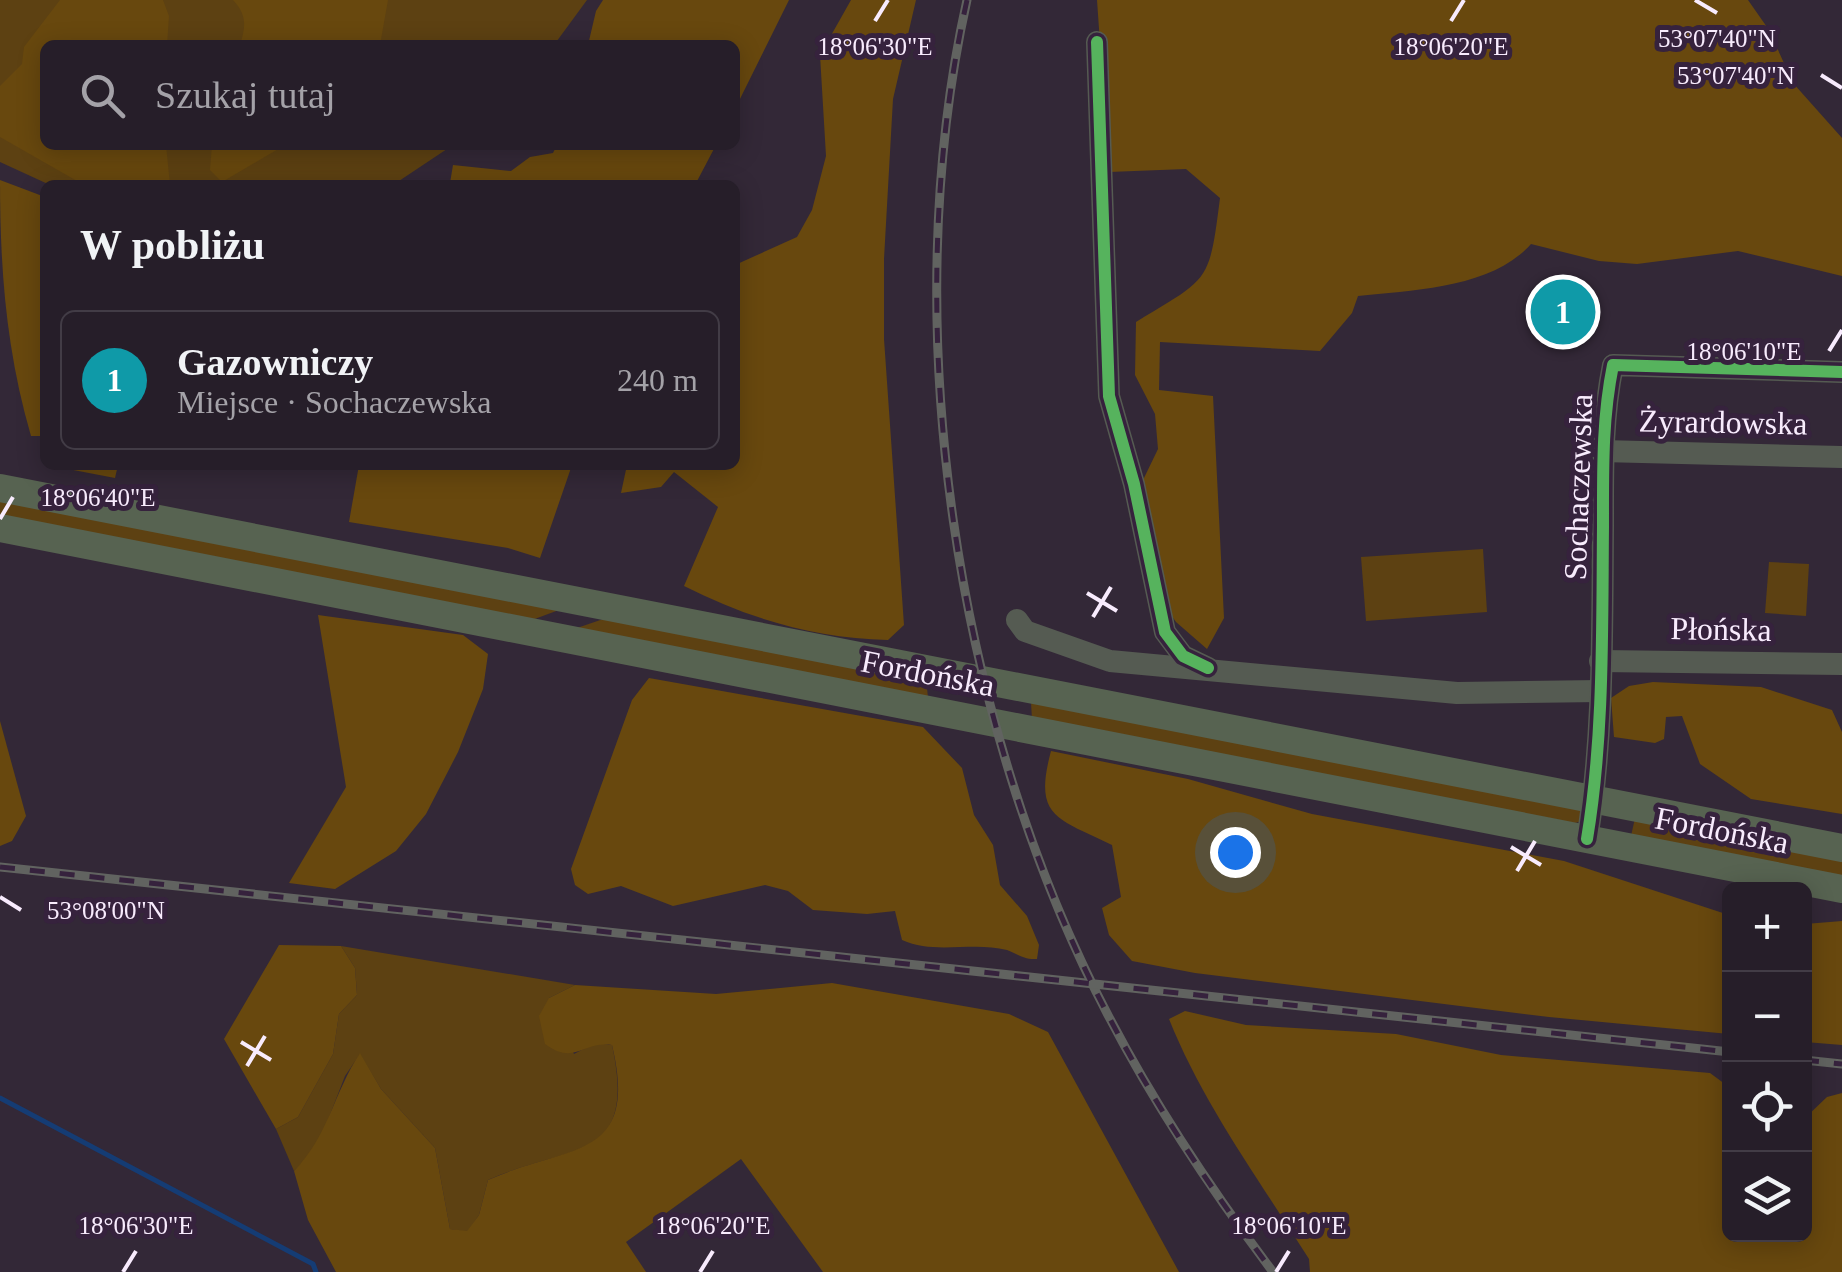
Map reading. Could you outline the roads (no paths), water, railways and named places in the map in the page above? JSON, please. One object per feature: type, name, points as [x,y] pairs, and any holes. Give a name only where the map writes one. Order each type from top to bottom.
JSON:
[{"type":"main road","name":"Fordońska","points":[[0,488],[1842,848]]},
{"type":"main road","name":"Fordońska","points":[[0,528],[1842,888]]},
{"type":"street","points":[[1097,42],[1109,396],[1134,484],[1165,632],[1182,656],[1208,668]]},
{"type":"street","name":"Sochaczewska","points":[[1588,840],[1600,691],[1602,451],[1613,365],[1842,372]]},
{"type":"street","name":"Żyrardowska","points":[[1602,451],[1842,457]]},
{"type":"street","points":[[1018,620],[1024,631],[1110,661],[1457,692],[1600,691]]},
{"type":"street","name":"Płońska","points":[[1600,661],[1842,664]]},
{"type":"waterway","points":[[0,1098],[313,1264],[316,1272]]},
{"type":"railway","points":[[967,0],[946,124],[937,254],[940,387],[953,520],[977,652],[1012,780],[1056,903],[1109,1017],[1186,1148],[1273,1272]]},
{"type":"railway","points":[[0,867],[1722,1051]]},
{"type":"railway","points":[[1812,1061],[1842,1064]]},
{"type":"place","name":"Gazowniczy","points":[[1563,312]]}]
